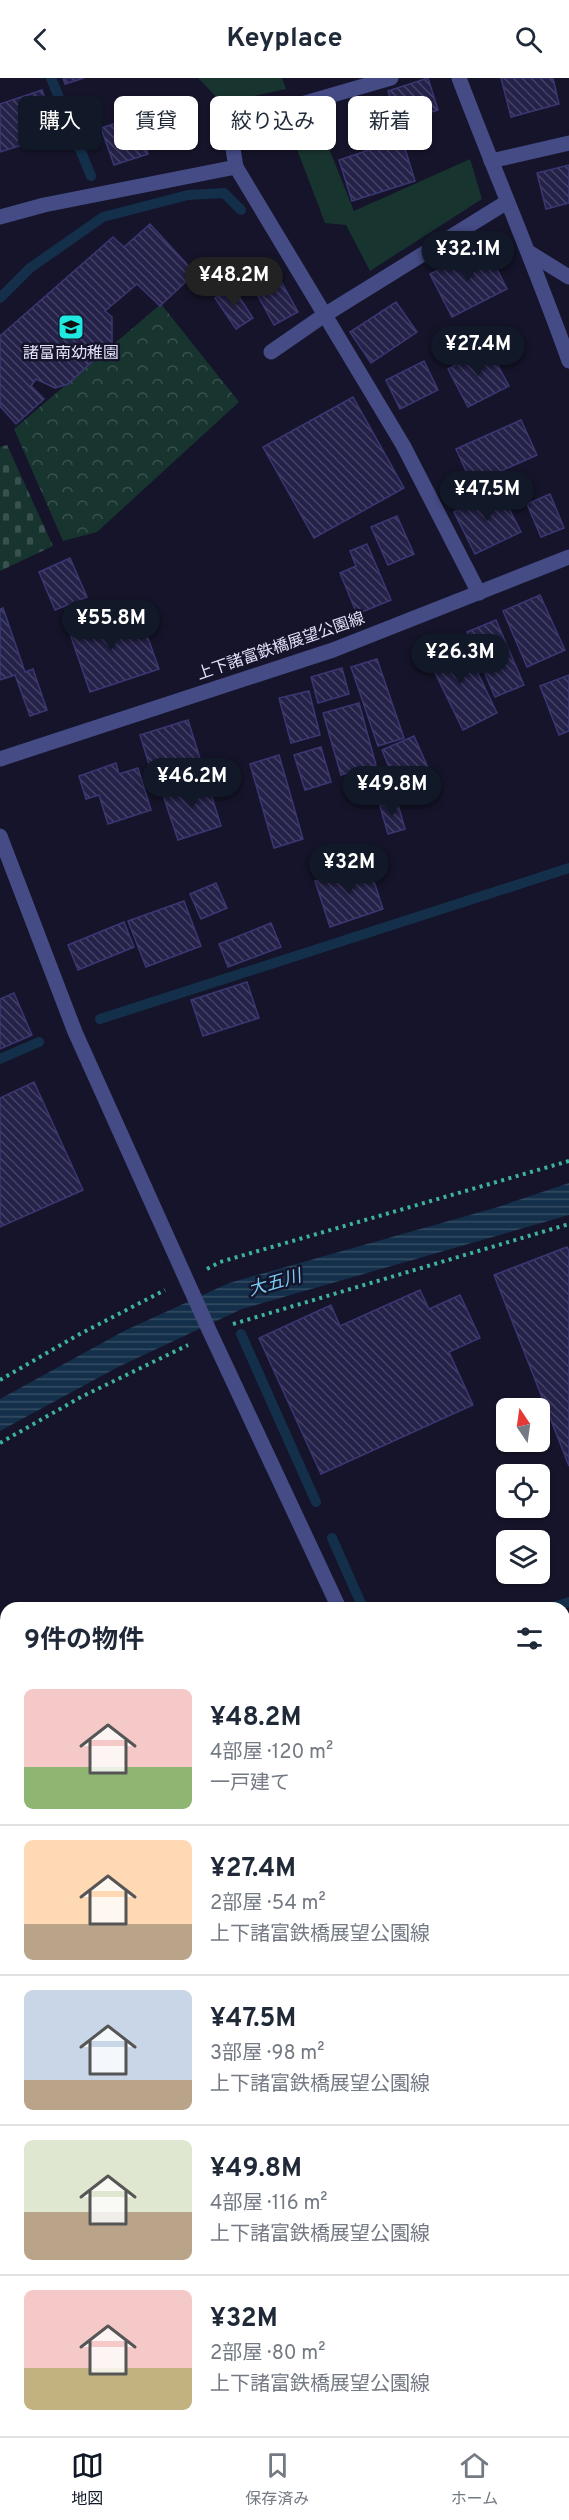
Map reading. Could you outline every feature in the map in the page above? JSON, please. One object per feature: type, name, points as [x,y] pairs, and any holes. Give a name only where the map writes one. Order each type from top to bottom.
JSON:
[{"type":"street","points":[[391,78],[229,125],[236,167],[323,316],[403,445],[478,593]]},
{"type":"street","points":[[459,78],[507,202],[530,253],[569,361]]},
{"type":"street","points":[[491,161],[569,143]]},
{"type":"street","points":[[0,217],[44,205],[236,167]]},
{"type":"street","points":[[271,352],[323,316],[507,202]]},
{"type":"street","points":[[530,253],[569,277]]},
{"type":"street","name":"上下諸富鉄橋展望公園線","points":[[0,759],[333,650],[569,557]]},
{"type":"street","points":[[0,836],[75,1032],[209,1332],[336,1602]]},
{"type":"path","points":[[0,1380],[78,1335],[187,1281],[220,1262],[569,1161]]},
{"type":"path","points":[[0,1443],[81,1397],[209,1332],[246,1318],[569,1224]]},
{"type":"green space","points":[[198,78],[282,78],[286,89],[254,96],[215,96]]},
{"type":"green space","points":[[297,150],[330,150],[354,211],[470,159],[482,199],[370,271],[346,225],[325,223]]},
{"type":"green space","points":[[161,304],[239,402],[97,532],[63,541],[14,429]]},
{"type":"green space","points":[[7,445],[53,546],[0,571],[0,447]]},
{"type":"water","name":"大五川","points":[[569,1183],[569,1215],[242,1309],[118,1367],[0,1431],[0,1399],[124,1331],[229,1283],[498,1207]]},
{"type":"building","points":[[63,78],[84,78],[65,84]]},
{"type":"building","points":[[428,78],[438,110],[432,112],[432,96],[390,96],[388,91]]},
{"type":"building","points":[[501,78],[553,78],[559,104],[511,117]]},
{"type":"building","points":[[42,90],[44,96],[24,96]]},
{"type":"building","points":[[18,98],[18,146],[0,152],[0,104]]},
{"type":"building","points":[[114,124],[114,150],[147,150],[148,154],[114,165],[102,128]]},
{"type":"building","points":[[369,150],[405,150],[415,181],[352,201],[339,160]]},
{"type":"building","points":[[569,165],[569,203],[546,209],[537,173]]},
{"type":"building","points":[[150,224],[195,273],[160,306],[137,284],[105,311],[112,317],[112,343],[68,384],[55,388],[36,379],[31,386],[44,399],[16,424],[0,406],[0,336],[113,237],[124,247]]},
{"type":"building","points":[[485,246],[507,289],[452,317],[430,274]]},
{"type":"building","points":[[277,274],[298,312],[274,325],[253,287]]},
{"type":"building","points":[[232,286],[253,318],[236,329],[215,298]]},
{"type":"building","points":[[396,302],[417,332],[371,363],[350,332]]},
{"type":"building","points":[[488,347],[509,386],[468,407],[448,369]]},
{"type":"building","points":[[424,361],[438,390],[400,409],[386,380]]},
{"type":"building","points":[[353,397],[404,488],[314,538],[263,447]]},
{"type":"building","points":[[521,420],[537,455],[472,484],[456,449]]},
{"type":"building","points":[[499,489],[521,532],[475,554],[454,512]]},
{"type":"building","points":[[550,494],[564,528],[541,537],[527,504]]},
{"type":"building","points":[[397,516],[414,554],[388,565],[371,527]]},
{"type":"building","points":[[367,544],[391,600],[357,614],[340,573],[356,566],[350,551]]},
{"type":"building","points":[[70,558],[87,597],[55,610],[39,572]]},
{"type":"building","points":[[540,595],[565,650],[527,667],[503,611]]},
{"type":"building","points":[[3,608],[25,672],[33,669],[47,710],[30,716],[15,675],[0,680],[0,609]]},
{"type":"building","points":[[108,611],[114,630],[142,621],[159,669],[90,692],[67,625]]},
{"type":"building","points":[[496,620],[524,685],[495,697],[467,632]]},
{"type":"building","points":[[443,636],[459,668],[472,661],[497,713],[463,730],[422,646]]},
{"type":"building","points":[[377,659],[404,738],[378,746],[351,667]]},
{"type":"building","points":[[342,668],[349,694],[318,703],[311,677]]},
{"type":"building","points":[[569,675],[569,731],[559,735],[540,686]]},
{"type":"building","points":[[309,691],[320,735],[291,743],[279,698]]},
{"type":"building","points":[[359,703],[376,765],[341,775],[323,713]]},
{"type":"building","points":[[188,720],[202,765],[154,780],[140,735]]},
{"type":"building","points":[[414,736],[429,770],[396,784],[382,750]]},
{"type":"building","points":[[321,747],[331,782],[305,790],[294,755]]},
{"type":"building","points":[[279,755],[303,839],[274,848],[250,764]]},
{"type":"building","points":[[116,763],[119,774],[138,768],[151,810],[108,824],[99,795],[86,799],[79,776]]},
{"type":"building","points":[[206,778],[221,826],[178,840],[162,792]]},
{"type":"building","points":[[397,801],[405,829],[388,834],[380,806]]},
{"type":"building","points":[[368,863],[383,909],[330,927],[315,881]]},
{"type":"building","points":[[216,883],[227,908],[201,919],[190,894]]},
{"type":"building","points":[[184,901],[201,946],[146,967],[128,921]]},
{"type":"building","points":[[124,922],[134,947],[78,970],[68,945]]},
{"type":"building","points":[[271,923],[281,947],[228,967],[219,944]]},
{"type":"building","points":[[247,982],[259,1018],[203,1036],[191,1000]]},
{"type":"building","points":[[14,993],[32,1035],[0,1049],[0,999]]},
{"type":"building","points":[[34,1082],[83,1190],[0,1227],[0,1098]]},
{"type":"building","points":[[567,1247],[569,1251],[569,1466],[550,1418],[550,1398],[542,1398],[494,1275]]},
{"type":"building","points":[[420,1290],[429,1309],[460,1295],[480,1338],[449,1352],[473,1405],[321,1474],[259,1338],[331,1305],[340,1326]]},
{"type":"waterway","points":[[51,78],[91,176]]},
{"type":"waterway","points":[[0,298],[30,268],[103,217],[188,195],[224,193],[241,210]]},
{"type":"waterway","points":[[100,1019],[569,868]]},
{"type":"waterway","points":[[0,1059],[39,1042]]},
{"type":"waterway","points":[[241,1334],[316,1502]]},
{"type":"waterway","points":[[332,1538],[360,1602]]},
{"type":"place","name":"諸富南幼稚園","points":[[71,327]]}]
